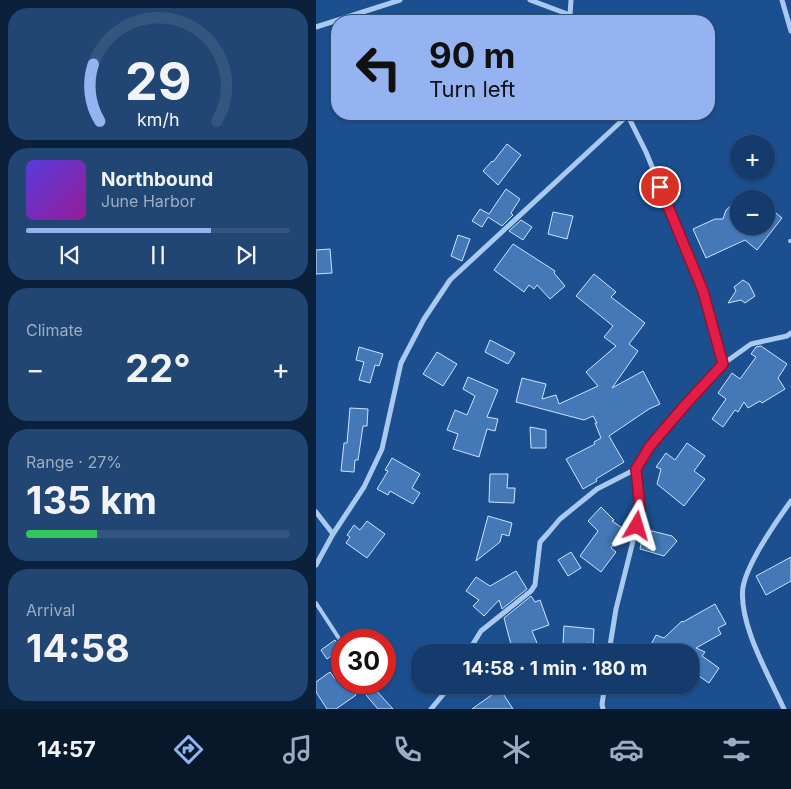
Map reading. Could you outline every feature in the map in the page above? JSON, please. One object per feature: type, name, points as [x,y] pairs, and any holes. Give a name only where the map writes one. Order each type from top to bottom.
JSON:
[{"type":"street","points":[[353,15],[400,0]]},
{"type":"street","points":[[530,0],[570,15],[571,0]]},
{"type":"street","points":[[782,0],[791,31]]},
{"type":"street","points":[[316,27],[331,22]]},
{"type":"street","points":[[316,565],[333,534],[364,487],[382,449],[401,363],[424,319],[450,280],[622,120]]},
{"type":"street","points":[[631,120],[646,152],[703,291],[723,364]]},
{"type":"street","points":[[473,644],[481,631],[531,591],[535,585],[540,542],[560,519],[596,489],[636,469],[650,446],[723,364],[751,344],[787,336],[791,333]]},
{"type":"street","points":[[610,644],[616,609],[640,508],[636,469]]},
{"type":"street","points":[[784,709],[751,638],[743,604],[743,586],[767,534],[791,500]]},
{"type":"street","points":[[316,512],[333,534]]},
{"type":"street","points":[[431,709],[444,694]]},
{"type":"street","points":[[603,709],[604,694]]},
{"type":"lane","points":[[316,603],[333,629]]},
{"type":"building","points":[[507,144],[521,155],[498,185],[483,171]]},
{"type":"building","points":[[506,189],[520,199],[511,213],[513,215],[502,226],[488,217],[482,227],[472,221],[480,209],[489,214]]},
{"type":"building","points":[[730,207],[730,235],[769,235],[757,250],[745,240],[706,258],[693,229],[715,219],[723,219],[726,210]]},
{"type":"building","points":[[553,212],[573,216],[567,239],[548,234]]},
{"type":"building","points":[[775,212],[782,218],[775,227]]},
{"type":"building","points":[[521,220],[532,227],[523,240],[509,231]]},
{"type":"building","points":[[458,235],[470,239],[462,261],[451,256]]},
{"type":"building","points":[[513,244],[555,271],[554,273],[565,286],[550,299],[537,285],[534,289],[529,285],[524,292],[494,270]]},
{"type":"building","points":[[330,249],[332,273],[316,274],[316,250]]},
{"type":"building","points":[[594,274],[616,292],[611,297],[645,323],[629,344],[638,351],[612,388],[643,371],[660,404],[649,409],[609,436],[624,462],[583,489],[566,459],[595,444],[594,442],[601,438],[593,416],[584,420],[516,402],[522,378],[546,384],[542,399],[556,395],[559,404],[598,386],[586,372],[616,346],[604,337],[613,326],[576,296]]},
{"type":"building","points":[[743,280],[749,284],[755,296],[745,303],[741,300],[728,303],[736,291],[734,287]]},
{"type":"building","points":[[490,340],[515,353],[508,364],[485,352]]},
{"type":"building","points":[[761,346],[787,364],[778,378],[785,389],[762,403],[760,401],[748,408],[744,402],[738,412],[735,410],[723,427],[712,419],[726,399],[718,393],[732,373],[740,379],[756,357],[751,354],[756,347]]},
{"type":"building","points":[[359,347],[383,354],[379,366],[375,365],[370,383],[359,380],[364,362],[356,360]]},
{"type":"building","points":[[437,352],[457,364],[443,386],[423,374]]},
{"type":"building","points":[[468,377],[498,390],[487,417],[498,419],[495,431],[487,429],[479,457],[453,449],[458,434],[447,430],[455,410],[467,415],[475,396],[463,389]]},
{"type":"building","points":[[350,408],[368,409],[367,426],[363,426],[358,460],[355,460],[354,472],[341,471],[344,443],[347,443]]},
{"type":"building","points":[[530,427],[546,430],[546,448],[531,448]]},
{"type":"building","points":[[687,443],[705,456],[694,471],[705,479],[684,506],[657,484],[661,469],[656,467],[666,453],[675,460]]},
{"type":"building","points":[[392,458],[420,474],[412,488],[420,493],[413,504],[390,491],[388,495],[377,489],[388,471],[385,470]]},
{"type":"building","points":[[490,474],[508,474],[507,488],[515,488],[514,503],[489,502]]},
{"type":"building","points":[[601,507],[614,520],[612,521],[624,529],[611,548],[616,552],[601,572],[580,556],[598,531],[588,521]]},
{"type":"building","points":[[488,516],[512,523],[509,536],[502,534],[500,542],[476,561]]},
{"type":"building","points":[[367,521],[385,534],[367,558],[346,543],[350,537],[347,535],[354,525],[360,530]]},
{"type":"building","points":[[644,529],[672,536],[677,541],[664,556],[640,549]]},
{"type":"building","points":[[571,552],[581,568],[568,576],[558,560]]},
{"type":"building","points":[[791,557],[791,581],[766,595],[756,576]]},
{"type":"building","points":[[516,571],[527,589],[502,609],[499,600],[484,616],[473,606],[479,600],[466,591],[476,577],[490,586]]},
{"type":"building","points":[[531,596],[535,602],[540,600],[549,625],[532,631],[537,644],[511,644],[504,618]]},
{"type":"building","points":[[715,604],[726,624],[718,628],[721,634],[699,646],[699,644],[651,644],[656,635],[664,638],[683,622]]},
{"type":"building","points":[[564,626],[594,629],[593,644],[563,644]]},
{"type":"building","points":[[331,643],[331,656],[327,659],[321,650]]},
{"type":"building","points":[[699,649],[705,652],[702,656],[719,668],[709,683],[699,676]]},
{"type":"building","points":[[330,672],[331,694],[356,695],[336,709],[327,709],[316,692],[316,682]]},
{"type":"building","points":[[379,694],[393,709],[378,709],[366,695]]},
{"type":"building","points":[[493,694],[503,694],[513,709],[472,709]]},
{"type":"route","points":[[637,526],[640,508],[636,469],[650,446],[723,364],[703,291],[660,187]]}]
